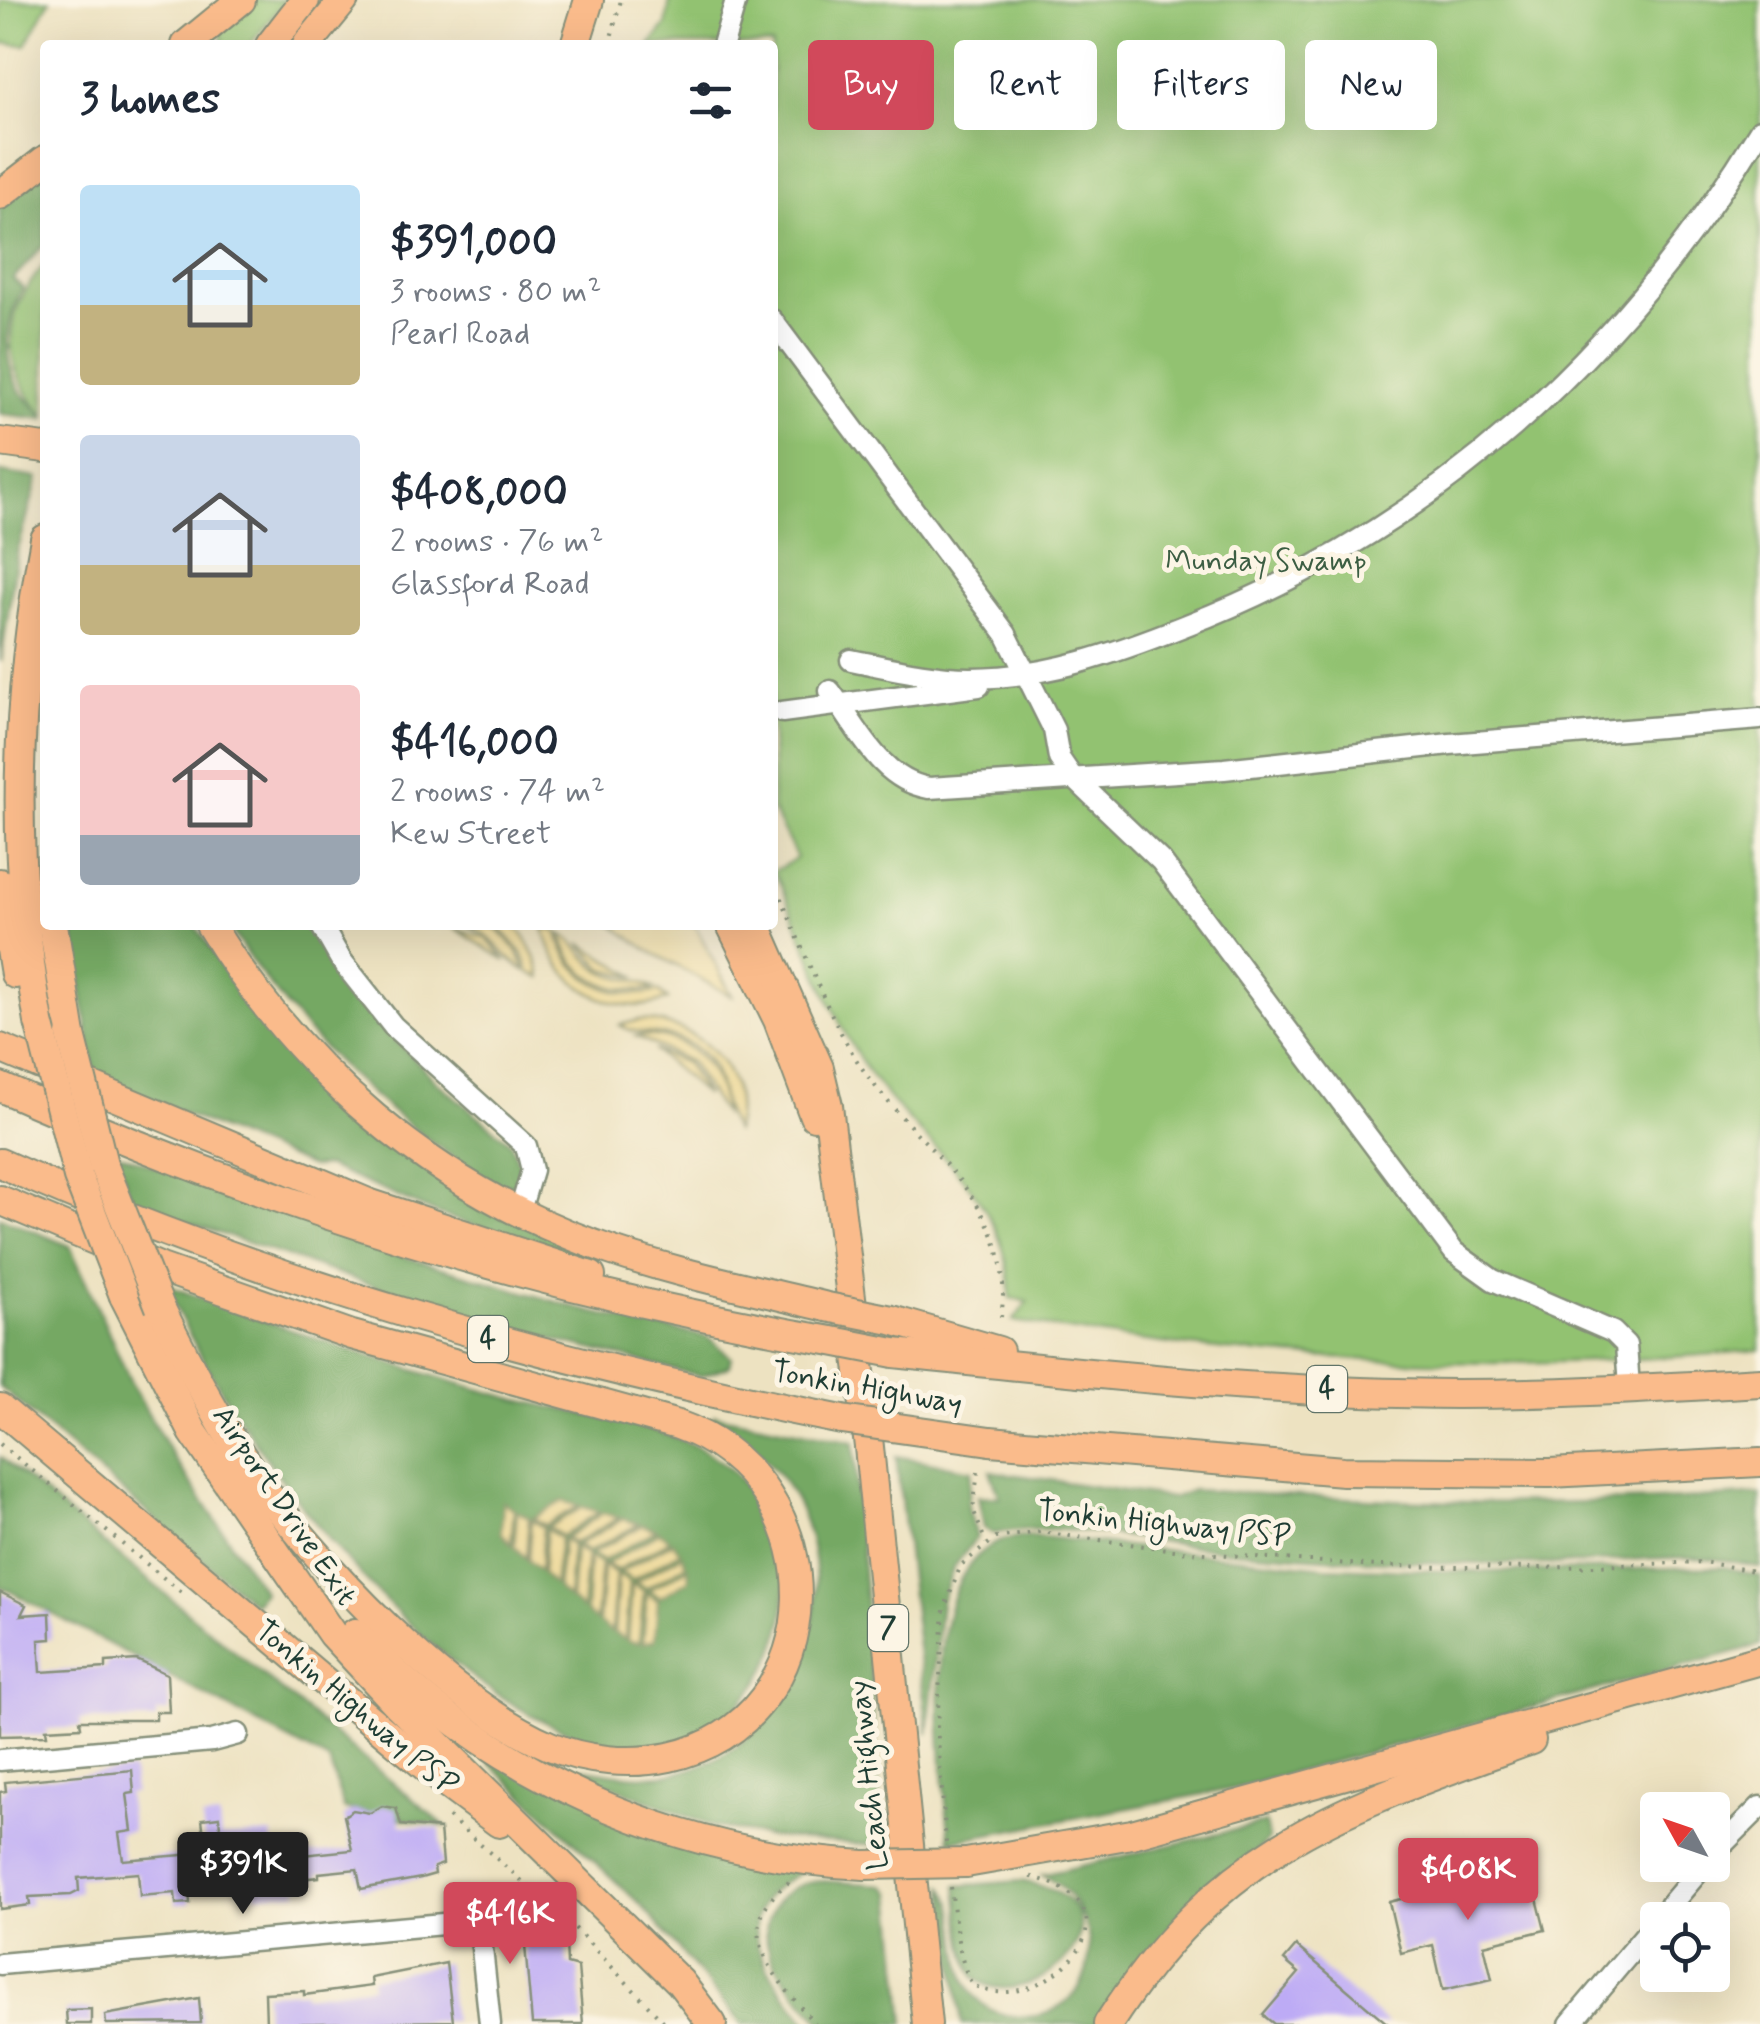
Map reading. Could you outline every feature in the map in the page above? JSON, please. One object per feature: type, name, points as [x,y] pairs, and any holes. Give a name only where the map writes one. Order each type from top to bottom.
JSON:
[{"type":"highway","points":[[192,40],[241,0]]},
{"type":"highway","points":[[274,40],[305,0]]},
{"type":"highway","points":[[311,40],[344,0]]},
{"type":"highway","points":[[577,40],[589,0]]},
{"type":"highway","points":[[0,195],[40,164]]},
{"type":"highway","points":[[0,442],[40,447]]},
{"type":"highway","points":[[34,1020],[21,896],[17,765],[26,657],[40,570]]},
{"type":"highway","points":[[0,883],[11,961],[34,1020]]},
{"type":"highway","points":[[0,1200],[141,1260],[161,1268],[334,1329],[666,1422],[713,1440],[763,1486],[783,1518],[795,1558],[796,1620],[782,1665],[767,1689],[735,1724],[712,1740],[670,1757],[612,1761],[577,1755],[526,1733],[404,1642],[328,1567],[252,1472],[160,1307],[141,1260],[103,1164],[70,1035],[53,930]]},
{"type":"highway","points":[[213,930],[253,991],[348,1097],[442,1170],[519,1214],[648,1262],[892,1320],[1077,1373]]},
{"type":"highway","name":"7","points":[[733,930],[800,1074],[842,1222]]},
{"type":"highway","points":[[758,930],[819,1068],[842,1222]]},
{"type":"highway","name":"Airport Drive Exit","points":[[34,1020],[78,1176],[124,1296],[193,1432],[296,1588],[367,1672],[585,1886]]},
{"type":"highway","points":[[0,1048],[368,1203],[768,1330]]},
{"type":"highway","name":"Tonkin Highway","points":[[0,1087],[264,1196],[445,1255],[536,1280],[768,1330],[894,1352],[1077,1373],[1456,1394],[1760,1382]]},
{"type":"highway","name":"Tonkin Highway","points":[[0,1163],[232,1258],[382,1309],[648,1381],[842,1420],[990,1441],[1343,1471],[1550,1473],[1757,1462]]},
{"type":"highway","name":"Leach Highway","points":[[842,1222],[927,2024]]},
{"type":"highway","points":[[0,1408],[445,1783],[585,1886],[680,1982],[712,2024]]},
{"type":"highway","points":[[249,1518],[373,1652],[440,1709],[526,1768],[605,1807],[699,1840],[822,1863],[954,1863],[1132,1834],[1760,1660]]},
{"type":"highway","points":[[1108,2024],[1133,1985],[1195,1912],[1273,1850],[1311,1826],[1678,1685]]},
{"type":"highway","points":[[920,1946],[941,2024]]},
{"type":"street","points":[[724,40],[736,0]]},
{"type":"street","points":[[782,712],[835,698],[967,688],[1150,640],[1274,588],[1348,548],[1453,478],[1558,390],[1614,331],[1711,210],[1760,130]]},
{"type":"street","points":[[778,328],[1006,634],[1054,730],[1063,765],[1161,861],[1454,1252],[1493,1280],[1613,1332],[1626,1346],[1629,1386]]},
{"type":"street","points":[[851,660],[924,675],[1026,674]]},
{"type":"street","points":[[835,698],[887,768],[915,786],[1075,779],[1760,720]]},
{"type":"street","points":[[324,930],[341,960],[393,1026],[526,1146],[532,1170],[519,1214]]},
{"type":"street","points":[[0,1760],[212,1741],[238,1734]]},
{"type":"street","points":[[1730,1836],[1760,1807]]},
{"type":"street","points":[[1570,2024],[1690,1882]]},
{"type":"street","points":[[0,1964],[454,1923],[474,1930],[484,1950],[490,2024]]},
{"type":"path","points":[[611,40],[620,0]]},
{"type":"path","points":[[778,892],[853,1055],[969,1191],[991,1226],[1002,1258],[1001,1318]]},
{"type":"path","points":[[0,1444],[122,1548],[186,1596]]},
{"type":"path","points":[[978,1472],[973,1509],[986,1543],[956,1574],[941,1629],[937,1751],[964,1964],[972,1984],[986,2000]]},
{"type":"path","name":"Tonkin Highway PSP","points":[[986,1543],[1029,1531],[1188,1552],[1332,1563],[1540,1568],[1703,1562],[1760,1572]]},
{"type":"path","name":"Tonkin Highway PSP","points":[[448,1816],[570,1924],[666,2024]]},
{"type":"path","points":[[1014,1876],[1049,1882],[1075,1906],[1084,1926],[1084,1959]]},
{"type":"path","points":[[799,1878],[780,1890],[765,1909],[759,1942],[772,1970],[815,2024]]},
{"type":"green space","points":[[0,0],[50,0],[26,45],[0,43]]},
{"type":"green space","points":[[256,0],[285,0],[254,40],[222,40],[219,32]]},
{"type":"green space","name":"Munday Swamp","points":[[670,0],[1760,0],[1760,1350],[1573,1362],[1385,1361],[1198,1347],[1013,1321],[1028,1302],[1010,1298],[1006,1260],[995,1227],[955,1169],[905,1116],[860,1059],[825,990],[778,880],[778,869],[797,858],[778,821],[778,40],[654,40],[666,25]]},
{"type":"green space","points":[[40,176],[40,249],[13,279],[23,288],[9,325],[7,351],[19,389],[40,412],[40,418],[0,414],[0,206]]},
{"type":"green space","points":[[40,270],[40,410],[20,379],[11,341],[13,322]]},
{"type":"green space","points":[[0,472],[38,478],[17,554],[1,662]]},
{"type":"green space","points":[[72,930],[198,930],[253,1012],[336,1103],[388,1145],[587,1251],[586,1261],[438,1214],[326,1166],[312,1167],[95,1077]]},
{"type":"green space","points":[[231,930],[313,930],[382,1027],[438,1083],[510,1142],[520,1165],[518,1183],[501,1189],[383,1104],[316,1040]]},
{"type":"green space","points":[[115,1152],[405,1257],[591,1312],[708,1337],[731,1357],[729,1366],[701,1376],[480,1322],[133,1204]]},
{"type":"green space","points":[[0,1217],[70,1246],[132,1385],[175,1460],[264,1592],[254,1604],[0,1387]]},
{"type":"green space","points":[[166,1285],[421,1372],[664,1434],[708,1453],[736,1474],[749,1491],[785,1558],[782,1623],[759,1680],[740,1704],[691,1738],[629,1751],[573,1734],[512,1704],[451,1660],[391,1606],[334,1545],[281,1479],[235,1412]]},
{"type":"green space","points":[[714,1415],[854,1442],[883,1846],[772,1837],[711,1826],[580,1773],[581,1768],[655,1776],[680,1772],[725,1753],[762,1724],[790,1685],[808,1641],[816,1594],[812,1547],[796,1502],[762,1456],[711,1424]]},
{"type":"green space","points":[[896,1456],[972,1470],[968,1507],[977,1537],[954,1567],[941,1601],[928,1734]]},
{"type":"green space","points":[[0,1457],[445,1826],[344,1809],[329,1761],[0,1586]]},
{"type":"green space","points":[[990,1471],[1172,1498],[1193,1490],[1476,1502],[1760,1494],[1760,1568],[1684,1558],[1555,1564],[1399,1562],[1243,1552],[1081,1531],[1018,1530],[993,1534],[984,1528],[978,1496],[1000,1497]]},
{"type":"green space","points":[[1034,1536],[1325,1567],[1483,1572],[1725,1567],[1760,1576],[1760,1645],[1237,1788],[950,1841],[939,1708],[941,1657],[949,1609],[966,1570],[993,1544]]},
{"type":"green space","points":[[494,1759],[804,1871],[777,1887],[761,1905],[755,1924],[765,1964],[808,2024],[742,2024],[642,1906],[490,1763]]},
{"type":"green space","points":[[1265,1823],[1269,1839],[1097,2024],[962,2024],[944,1887],[951,1901],[967,1983],[978,2000],[995,2012],[1022,2017],[1048,2013],[1069,2000],[1082,1982],[1089,1960],[1088,1936],[1080,1912],[1065,1891],[1042,1875]]},
{"type":"green space","points":[[823,1881],[884,1885],[892,1893],[905,2024],[823,2024],[778,1969],[766,1937],[768,1920],[776,1904],[796,1886]]},
{"type":"green space","points":[[1021,1881],[1060,1895],[1078,1914],[1079,1935],[1068,1956],[1047,1974],[1022,1985],[996,1987],[974,1977],[970,1967],[957,1886]]},
{"type":"sand","points":[[458,930],[486,938],[506,961]]},
{"type":"sand","points":[[478,930],[498,930],[517,950],[525,970],[510,960]]},
{"type":"sand","points":[[501,930],[520,931],[535,956],[541,978],[529,972],[522,953]]},
{"type":"sand","points":[[545,930],[553,930],[558,932],[571,962],[595,983],[626,993],[658,991],[668,999],[648,1005],[608,1001],[573,980],[549,946]]},
{"type":"sand","points":[[620,930],[698,930],[732,996],[646,949]]},
{"type":"sand","points":[[562,934],[602,971],[654,988],[624,989],[596,980],[574,961]]},
{"type":"sand","points":[[580,943],[637,977],[603,969]]},
{"type":"sand","points":[[640,1020],[681,1029],[714,1053],[727,1069],[734,1088],[738,1109],[735,1131],[708,1059],[681,1040],[620,1025]]},
{"type":"sand","points":[[636,1036],[670,1039],[698,1055],[716,1081],[723,1114],[690,1062]]},
{"type":"sand","points":[[654,1050],[686,1063],[706,1095]]},
{"type":"sand","points":[[563,1501],[579,1506],[545,1525],[533,1518]]},
{"type":"sand","points":[[503,1502],[514,1509],[511,1544],[501,1532]]},
{"type":"sand","points":[[583,1507],[599,1512],[562,1536],[548,1527]]},
{"type":"sand","points":[[517,1511],[529,1518],[526,1558],[514,1547]]},
{"type":"sand","points":[[603,1513],[619,1518],[574,1543],[565,1538]]},
{"type":"sand","points":[[623,1519],[639,1524],[588,1552],[577,1545]]},
{"type":"sand","points":[[531,1520],[543,1527],[540,1571],[528,1561]]},
{"type":"sand","points":[[643,1525],[656,1530],[603,1561],[591,1554]]},
{"type":"sand","points":[[546,1529],[560,1538],[554,1585],[542,1574]]},
{"type":"sand","points":[[660,1532],[670,1540],[617,1570],[606,1564]]},
{"type":"sand","points":[[563,1540],[572,1545],[568,1598],[557,1588]]},
{"type":"sand","points":[[673,1542],[680,1552],[632,1580],[620,1572]]},
{"type":"sand","points":[[575,1547],[587,1555],[582,1609],[571,1600]]},
{"type":"sand","points":[[682,1555],[686,1565],[646,1588],[635,1582]]},
{"type":"sand","points":[[589,1557],[601,1564],[596,1621],[586,1612]]},
{"type":"sand","points":[[603,1565],[616,1573],[611,1632],[599,1623]]},
{"type":"sand","points":[[688,1568],[689,1580],[660,1597],[649,1590]]},
{"type":"sand","points":[[618,1575],[629,1582],[625,1639],[614,1633]]},
{"type":"sand","points":[[632,1584],[644,1591],[639,1643],[628,1641]]},
{"type":"sand","points":[[647,1593],[658,1600],[655,1640],[643,1643]]},
{"type":"building","points":[[0,1592],[26,1605],[21,1615],[50,1613],[51,1639],[39,1640],[41,1672],[106,1668],[106,1662],[137,1660],[167,1674],[169,1712],[156,1712],[156,1720],[80,1720],[81,1727],[46,1729],[47,1735],[0,1736]]},
{"type":"building","points":[[132,1770],[134,1793],[127,1794],[132,1831],[119,1833],[123,1860],[206,1853],[202,1819],[219,1817],[221,1837],[272,1834],[273,1849],[282,1849],[282,1857],[352,1850],[344,1816],[353,1810],[370,1813],[382,1806],[396,1808],[401,1825],[440,1829],[443,1864],[434,1867],[435,1874],[361,1889],[357,1869],[319,1873],[319,1877],[298,1879],[298,1893],[256,1895],[256,1886],[246,1887],[246,1876],[188,1880],[190,1903],[176,1904],[175,1893],[140,1896],[138,1873],[78,1878],[79,1891],[71,1895],[29,1897],[30,1905],[0,1909],[0,1792],[6,1791],[5,1782]]},
{"type":"building","points":[[1529,1867],[1545,1930],[1484,1945],[1492,1979],[1443,1990],[1433,1945],[1401,1953],[1389,1902]]},
{"type":"building","points":[[535,1911],[566,1941],[567,1964],[578,1967],[583,2024],[532,2024],[523,1923]]},
{"type":"building","points":[[1296,1946],[1388,2024],[1274,2024],[1263,2015],[1299,1973],[1284,1960]]},
{"type":"building","points":[[446,1963],[453,2021],[266,2024],[265,1993],[304,1991],[304,1995],[372,1986],[371,1978]]},
{"type":"building","points":[[199,1998],[201,2023],[106,2024],[105,2015]]},
{"type":"building","points":[[91,2009],[91,2024],[67,2024],[66,2010]]}]
